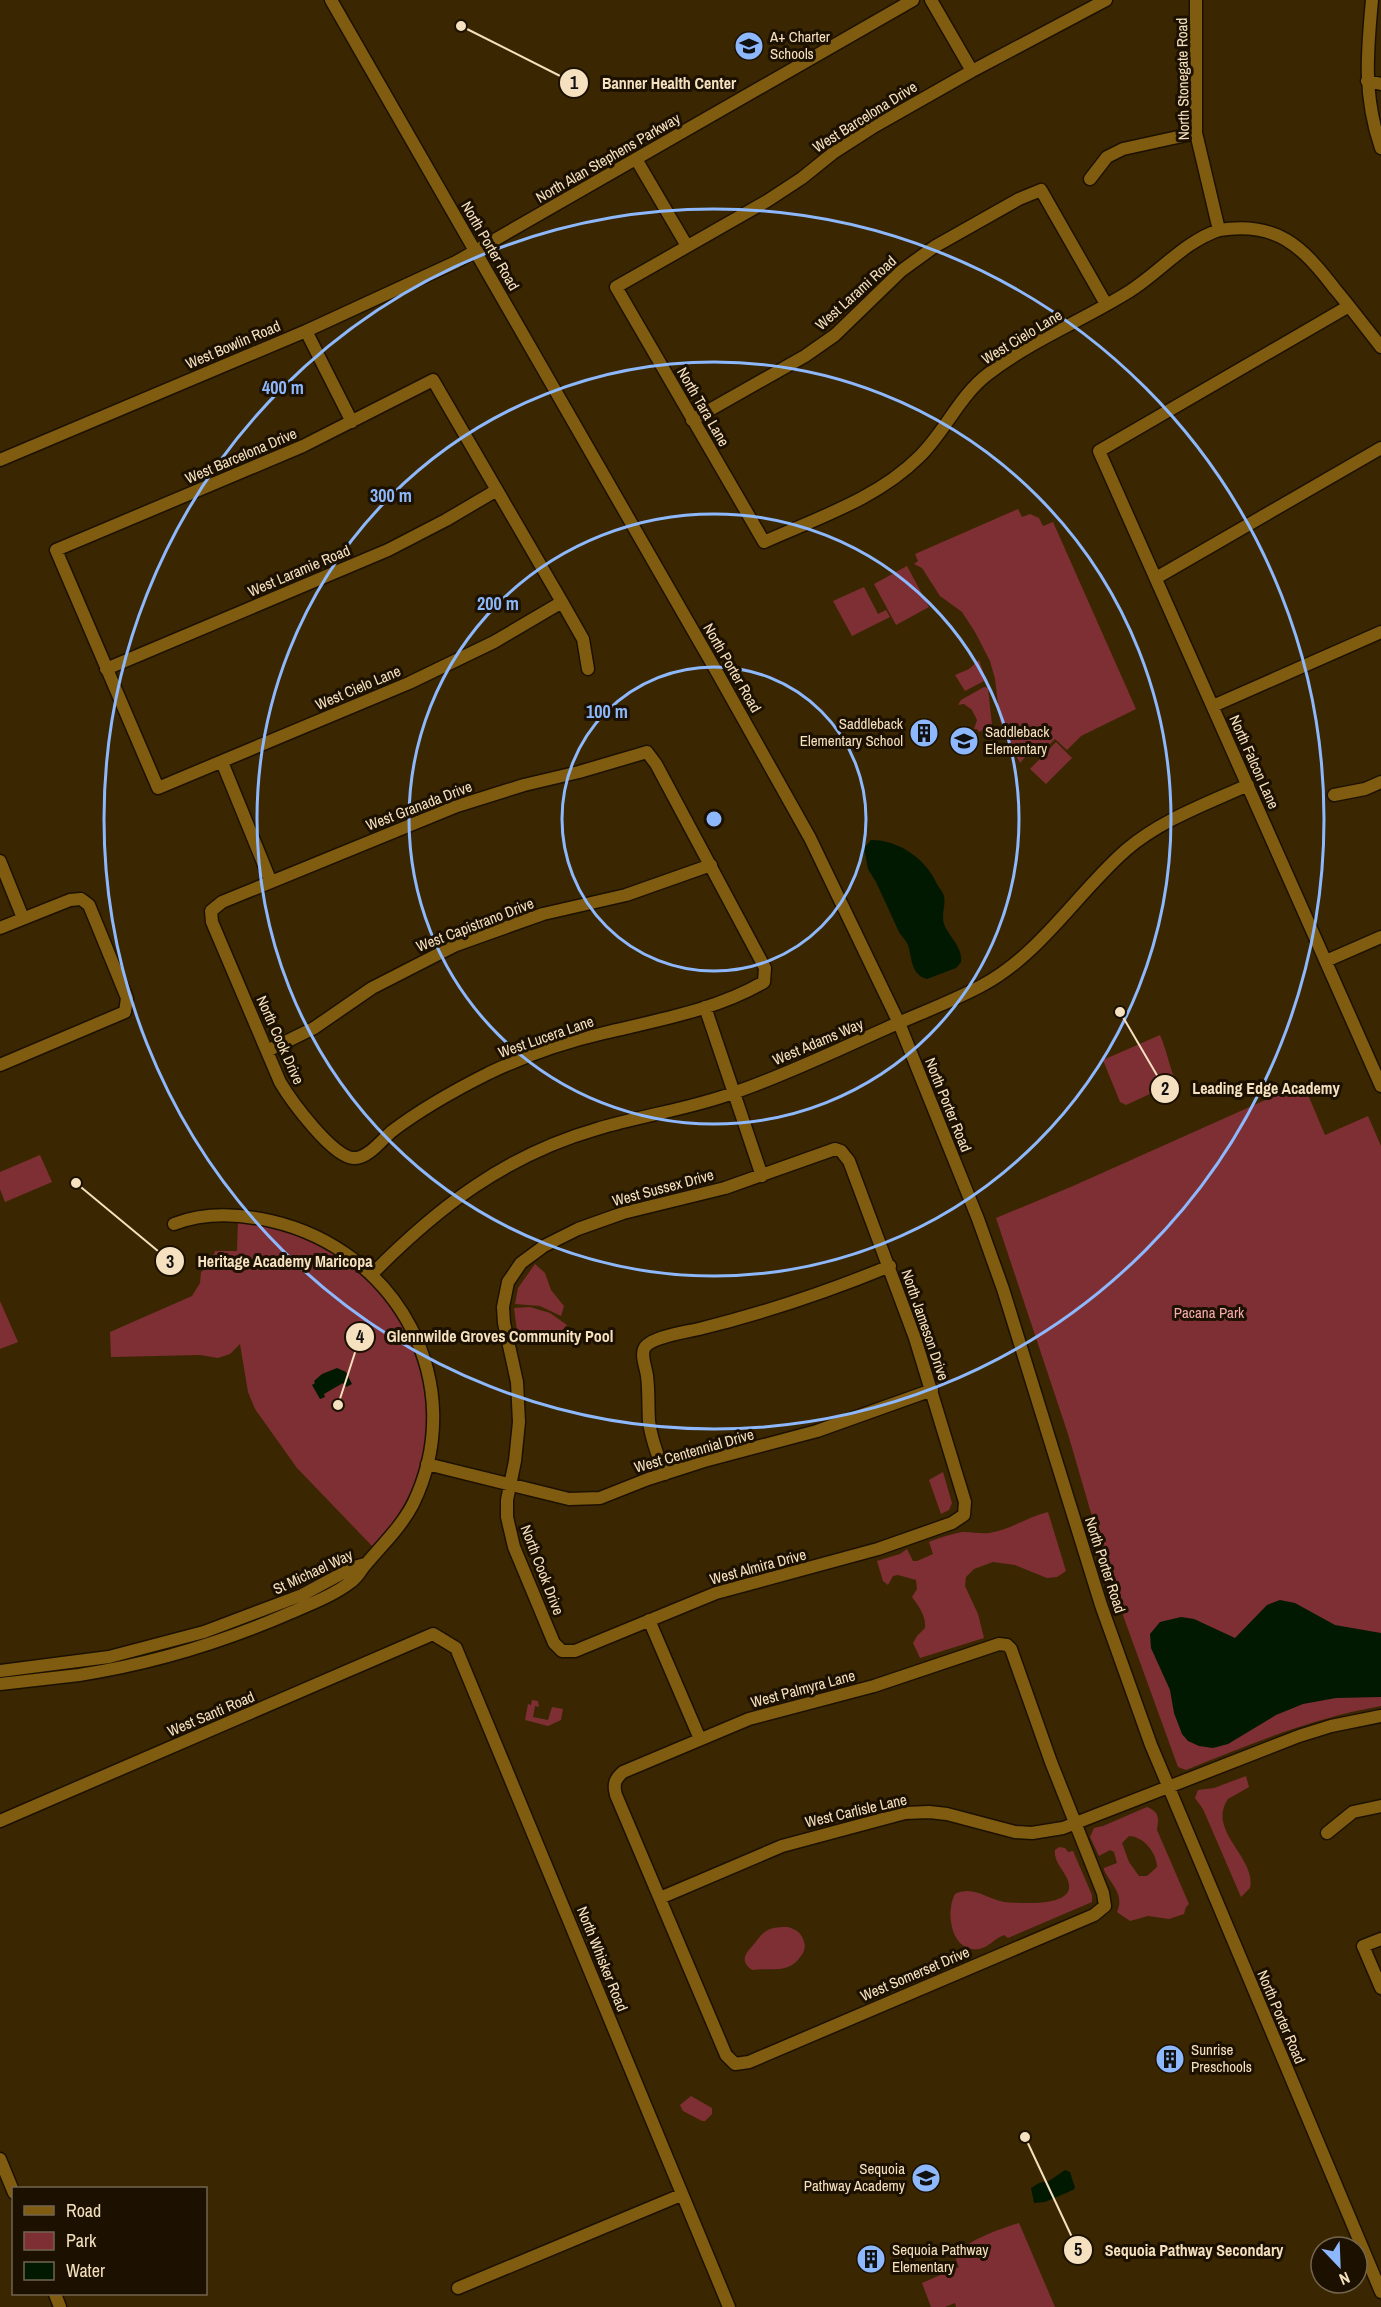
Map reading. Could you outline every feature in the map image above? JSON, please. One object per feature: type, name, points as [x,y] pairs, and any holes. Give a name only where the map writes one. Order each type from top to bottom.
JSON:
[{"type":"street","name":"North Porter Road","points":[[331,0],[810,838],[899,1023],[978,1219],[1003,1289],[1101,1605],[1168,1788],[1381,2292]]},
{"type":"street","name":"North Alan Stephens Parkway","points":[[475,252],[913,0]]},
{"type":"street","points":[[931,0],[972,71]]},
{"type":"street","name":"West Barcelona Drive","points":[[616,288],[767,201],[875,126],[972,71],[1106,0]]},
{"type":"street","name":"North Stonegate Road","points":[[1196,0],[1196,134],[1219,230]]},
{"type":"street","points":[[1372,0],[1367,81],[1374,129],[1381,148]]},
{"type":"street","points":[[1367,81],[1381,84]]},
{"type":"street","points":[[1090,179],[1107,157],[1123,149],[1196,134]]},
{"type":"street","points":[[636,159],[687,246]]},
{"type":"street","name":"West Larami Road","points":[[692,420],[820,345],[857,315],[877,292],[901,271],[934,247],[1019,199],[1041,190],[1106,304]]},
{"type":"street","points":[[1219,230],[1240,227],[1262,230],[1285,238],[1303,251],[1381,348]]},
{"type":"street","name":"West Cielo Lane","points":[[764,542],[881,488],[918,459],[935,441],[968,393],[988,374],[1148,279],[1180,250],[1201,236],[1219,230]]},
{"type":"street","name":"West Bowlin Road","points":[[0,460],[306,331],[407,286],[475,252]]},
{"type":"street","name":"North Tara Lane","points":[[616,288],[764,542]]},
{"type":"street","name":"North Falcon Lane","points":[[1349,306],[1099,451],[1381,1086]]},
{"type":"street","points":[[306,331],[352,422]]},
{"type":"street","name":"West Barcelona Drive","points":[[106,669],[57,550],[303,446],[433,380],[497,490]]},
{"type":"street","points":[[1156,578],[1381,448]]},
{"type":"street","points":[[497,490],[583,639],[588,669]]},
{"type":"street","name":"West Laramie Road","points":[[106,669],[388,549],[446,520],[497,490]]},
{"type":"street","name":"West Cielo Lane","points":[[106,669],[158,788],[409,683],[494,642],[562,602]]},
{"type":"street","points":[[1213,706],[1381,632]]},
{"type":"street","name":"West Granada Drive","points":[[211,910],[222,902],[457,806],[646,752],[656,764],[711,865]]},
{"type":"street","points":[[222,762],[271,882]]},
{"type":"street","points":[[1334,795],[1365,789],[1381,782]]},
{"type":"street","name":"West Adams Way","points":[[372,1274],[408,1237],[444,1207],[481,1180],[518,1160],[558,1142],[598,1128],[735,1093],[806,1065],[997,977],[1019,960],[1138,840],[1176,817],[1248,785]]},
{"type":"street","points":[[0,861],[23,918]]},
{"type":"street","name":"West Lucera Lane","points":[[355,1158],[367,1154],[379,1142],[421,1111],[504,1066],[566,1044],[705,1006],[751,990],[764,982],[765,968],[711,865]]},
{"type":"street","name":"West Capistrano Drive","points":[[267,1051],[314,1028],[372,988],[456,945],[543,914],[626,895],[711,865]]},
{"type":"street","points":[[0,928],[70,900],[81,898],[89,905],[128,998],[125,1012],[0,1065]]},
{"type":"street","name":"North Cook Drive","points":[[211,910],[212,922],[280,1082],[292,1102],[324,1138],[345,1155],[355,1158]]},
{"type":"street","points":[[1326,961],[1381,937]]},
{"type":"street","points":[[705,1006],[762,1176]]},
{"type":"street","name":"West Sussex Drive","points":[[508,1282],[521,1263],[536,1251],[578,1229],[622,1213],[686,1198],[762,1176],[828,1151],[841,1151]]},
{"type":"street","name":"North Jameson Drive","points":[[841,1151],[849,1161],[890,1266],[932,1390],[965,1502],[964,1515]]},
{"type":"street","points":[[174,1224],[211,1215],[261,1218],[282,1223],[322,1239],[340,1249],[372,1274],[387,1290],[410,1323],[420,1343],[432,1393],[432,1437],[427,1464],[412,1504],[402,1522],[365,1564]]},
{"type":"street","points":[[664,1474],[649,1419],[644,1356],[647,1345],[660,1338],[736,1320],[794,1302],[890,1266]]},
{"type":"street","name":"North Cook Drive","points":[[508,1282],[503,1306],[504,1323],[514,1363],[519,1403],[518,1442],[510,1484],[507,1517],[512,1540],[554,1643],[562,1652]]},
{"type":"street","name":"West Centennial Drive","points":[[427,1464],[569,1499],[600,1498],[704,1461],[817,1431],[932,1390]]},
{"type":"street","name":"West Almira Drive","points":[[562,1652],[575,1651],[717,1593],[878,1549],[952,1523],[964,1515]]},
{"type":"street","name":"St Michael Way","points":[[0,1671],[109,1657],[204,1632],[302,1595],[354,1567],[365,1564]]},
{"type":"street","name":"St Michael Way","points":[[0,1684],[98,1671],[143,1662],[208,1644],[278,1618],[331,1594],[352,1581],[365,1564]]},
{"type":"street","points":[[649,1620],[700,1739]]},
{"type":"street","name":"West Santi Road","points":[[0,1821],[433,1634]]},
{"type":"street","name":"North Whisker Road","points":[[433,1634],[456,1648],[729,2307]]},
{"type":"street","name":"West Palmyra Lane","points":[[660,1898],[616,1795],[615,1782],[623,1772],[749,1719],[894,1680],[992,1646],[1006,1645],[1011,1649],[1076,1825]]},
{"type":"street","points":[[1168,1788],[1299,1736],[1331,1726],[1381,1716]]},
{"type":"street","name":"West Carlisle Lane","points":[[660,1898],[782,1846],[905,1813],[947,1814],[1015,1832],[1050,1831],[1076,1825],[1168,1788]]},
{"type":"street","points":[[1327,1833],[1353,1812],[1381,1806]]},
{"type":"street","name":"West Somerset Drive","points":[[660,1898],[726,2055],[735,2064],[749,2061],[1101,1911],[1105,1906],[1103,1893],[1076,1825]]},
{"type":"street","points":[[1381,1939],[1363,1946],[1381,1988]]},
{"type":"street","points":[[0,2160],[12,2188]]},
{"type":"street","points":[[458,2288],[681,2195]]},
{"type":"green space","points":[[1018,509],[1022,517],[1030,514],[1039,518],[1043,526],[1053,522],[1136,709],[1081,736],[1067,750],[1055,739],[1041,753],[1034,747],[1020,763],[1004,733],[990,661],[975,632],[962,612],[940,596],[922,568],[914,564],[918,561],[915,554]]},
{"type":"green space","points":[[907,566],[929,607],[896,625],[874,584]]},
{"type":"green space","points":[[864,587],[878,614],[886,610],[890,617],[852,636],[833,601]]},
{"type":"green space","points":[[979,660],[986,680],[965,691],[955,675],[969,669]]},
{"type":"green space","points":[[984,687],[988,688],[992,725],[979,732],[974,729],[977,720],[972,710],[964,704],[958,705],[961,700]]},
{"type":"green space","points":[[1056,742],[1072,758],[1046,784],[1030,769]]},
{"type":"green space","points":[[1160,1035],[1176,1082],[1126,1105],[1120,1102],[1103,1060]]},
{"type":"green space","name":"Pacana Park","points":[[1303,1083],[1325,1135],[1368,1116],[1381,1146],[1381,1706],[1305,1725],[1186,1770],[1178,1767],[1112,1585],[1068,1434],[996,1218]]},
{"type":"green space","points":[[40,1155],[52,1182],[5,1202],[0,1189],[0,1172]]},
{"type":"green space","points":[[238,1222],[296,1235],[345,1261],[384,1298],[411,1343],[425,1393],[425,1445],[408,1497],[373,1547],[297,1468],[255,1409],[248,1392],[240,1344],[230,1354],[218,1358],[200,1355],[111,1357],[110,1332],[192,1296],[200,1283],[201,1272],[210,1266],[215,1251],[237,1251]]},
{"type":"green space","points":[[535,1264],[545,1273],[551,1290],[564,1306],[561,1316],[540,1306],[515,1304],[518,1288]]},
{"type":"green space","points":[[0,1301],[18,1342],[0,1349]]},
{"type":"green space","points":[[530,1307],[550,1313],[567,1325],[560,1332],[539,1332],[518,1339],[514,1308]]},
{"type":"green space","points":[[943,1472],[952,1503],[949,1510],[941,1514],[929,1480]]},
{"type":"green space","points":[[1048,1512],[1066,1571],[1057,1577],[1047,1578],[1015,1565],[993,1562],[974,1569],[966,1577],[965,1586],[978,1614],[984,1638],[920,1658],[913,1643],[925,1628],[925,1623],[912,1597],[917,1589],[916,1580],[898,1575],[893,1576],[888,1585],[883,1581],[877,1561],[900,1554],[907,1549],[913,1561],[917,1561],[933,1554],[929,1542],[935,1539],[962,1532],[997,1531]]},
{"type":"green space","points":[[532,1700],[538,1701],[539,1707],[535,1706],[533,1717],[548,1720],[552,1707],[563,1709],[561,1720],[548,1726],[525,1720],[528,1704],[531,1705]]},
{"type":"green space","points":[[1246,1776],[1249,1787],[1228,1799],[1223,1811],[1223,1822],[1227,1833],[1250,1877],[1250,1888],[1241,1897],[1203,1809],[1195,1798],[1198,1790],[1214,1788]]},
{"type":"green space","points":[[1147,1807],[1156,1813],[1157,1830],[1189,1904],[1184,1914],[1169,1919],[1148,1916],[1130,1921],[1117,1912],[1118,1895],[1104,1870],[1117,1863],[1114,1852],[1110,1850],[1099,1856],[1090,1837],[1094,1828]],"holes":[[[1129,1836],[1144,1842],[1155,1856],[1157,1867],[1147,1876],[1139,1876],[1129,1862],[1122,1843]]]},
{"type":"green space","points":[[1059,1847],[1065,1848],[1068,1852],[1073,1851],[1092,1895],[1092,1902],[1008,1938],[1004,1935],[983,1948],[970,1949],[962,1945],[956,1938],[951,1920],[955,1894],[968,1891],[1004,1902],[1020,1903],[1040,1903],[1059,1899],[1066,1895],[1069,1884],[1055,1855],[1055,1850]]},
{"type":"green space","points":[[787,1927],[798,1932],[805,1944],[803,1953],[796,1962],[785,1968],[752,1970],[745,1963],[745,1956],[762,1934],[773,1928]]},
{"type":"green space","points":[[691,2096],[712,2108],[712,2114],[705,2121],[683,2111],[680,2105]]},
{"type":"green space","points":[[1019,2223],[1055,2307],[956,2307],[955,2303],[945,2307],[931,2307],[922,2283],[959,2267],[956,2258],[958,2253],[972,2242]]},
{"type":"water","points":[[871,840],[892,843],[901,847],[919,859],[932,875],[944,896],[944,924],[960,952],[961,962],[956,968],[927,979],[915,970],[908,945],[899,932],[868,869],[864,848]]},
{"type":"water","points":[[337,1368],[346,1372],[352,1384],[346,1387],[343,1383],[324,1394],[325,1397],[320,1399],[312,1385],[314,1381],[322,1374]]},
{"type":"water","points":[[1280,1600],[1295,1603],[1335,1625],[1381,1633],[1381,1697],[1336,1698],[1303,1704],[1276,1715],[1228,1744],[1213,1748],[1199,1746],[1188,1741],[1182,1734],[1174,1713],[1170,1690],[1151,1648],[1150,1634],[1160,1622],[1181,1617],[1194,1619],[1235,1638],[1267,1605]]},
{"type":"water","points":[[1065,2170],[1070,2172],[1075,2188],[1045,2202],[1034,2203],[1031,2188],[1049,2181]]},
{"type":"place","name":"Banner Health Center","points":[[461,26]]},
{"type":"place","name":"A+ Charter Schools","points":[[749,46]]},
{"type":"place","name":"Saddleback Elementary School","points":[[924,733]]},
{"type":"place","name":"Saddleback Elementary","points":[[964,741]]},
{"type":"place","name":"Leading Edge Academy","points":[[1120,1012]]},
{"type":"place","name":"Heritage Academy Maricopa","points":[[76,1183]]},
{"type":"place","name":"Glennwilde Groves Community Pool","points":[[338,1405]]},
{"type":"place","name":"Sunrise Preschools","points":[[1170,2059]]},
{"type":"place","name":"Sequoia Pathway Secondary","points":[[1025,2137]]},
{"type":"place","name":"Sequoia Pathway Academy","points":[[926,2178]]},
{"type":"place","name":"Sequoia Pathway Elementary","points":[[871,2259]]}]
